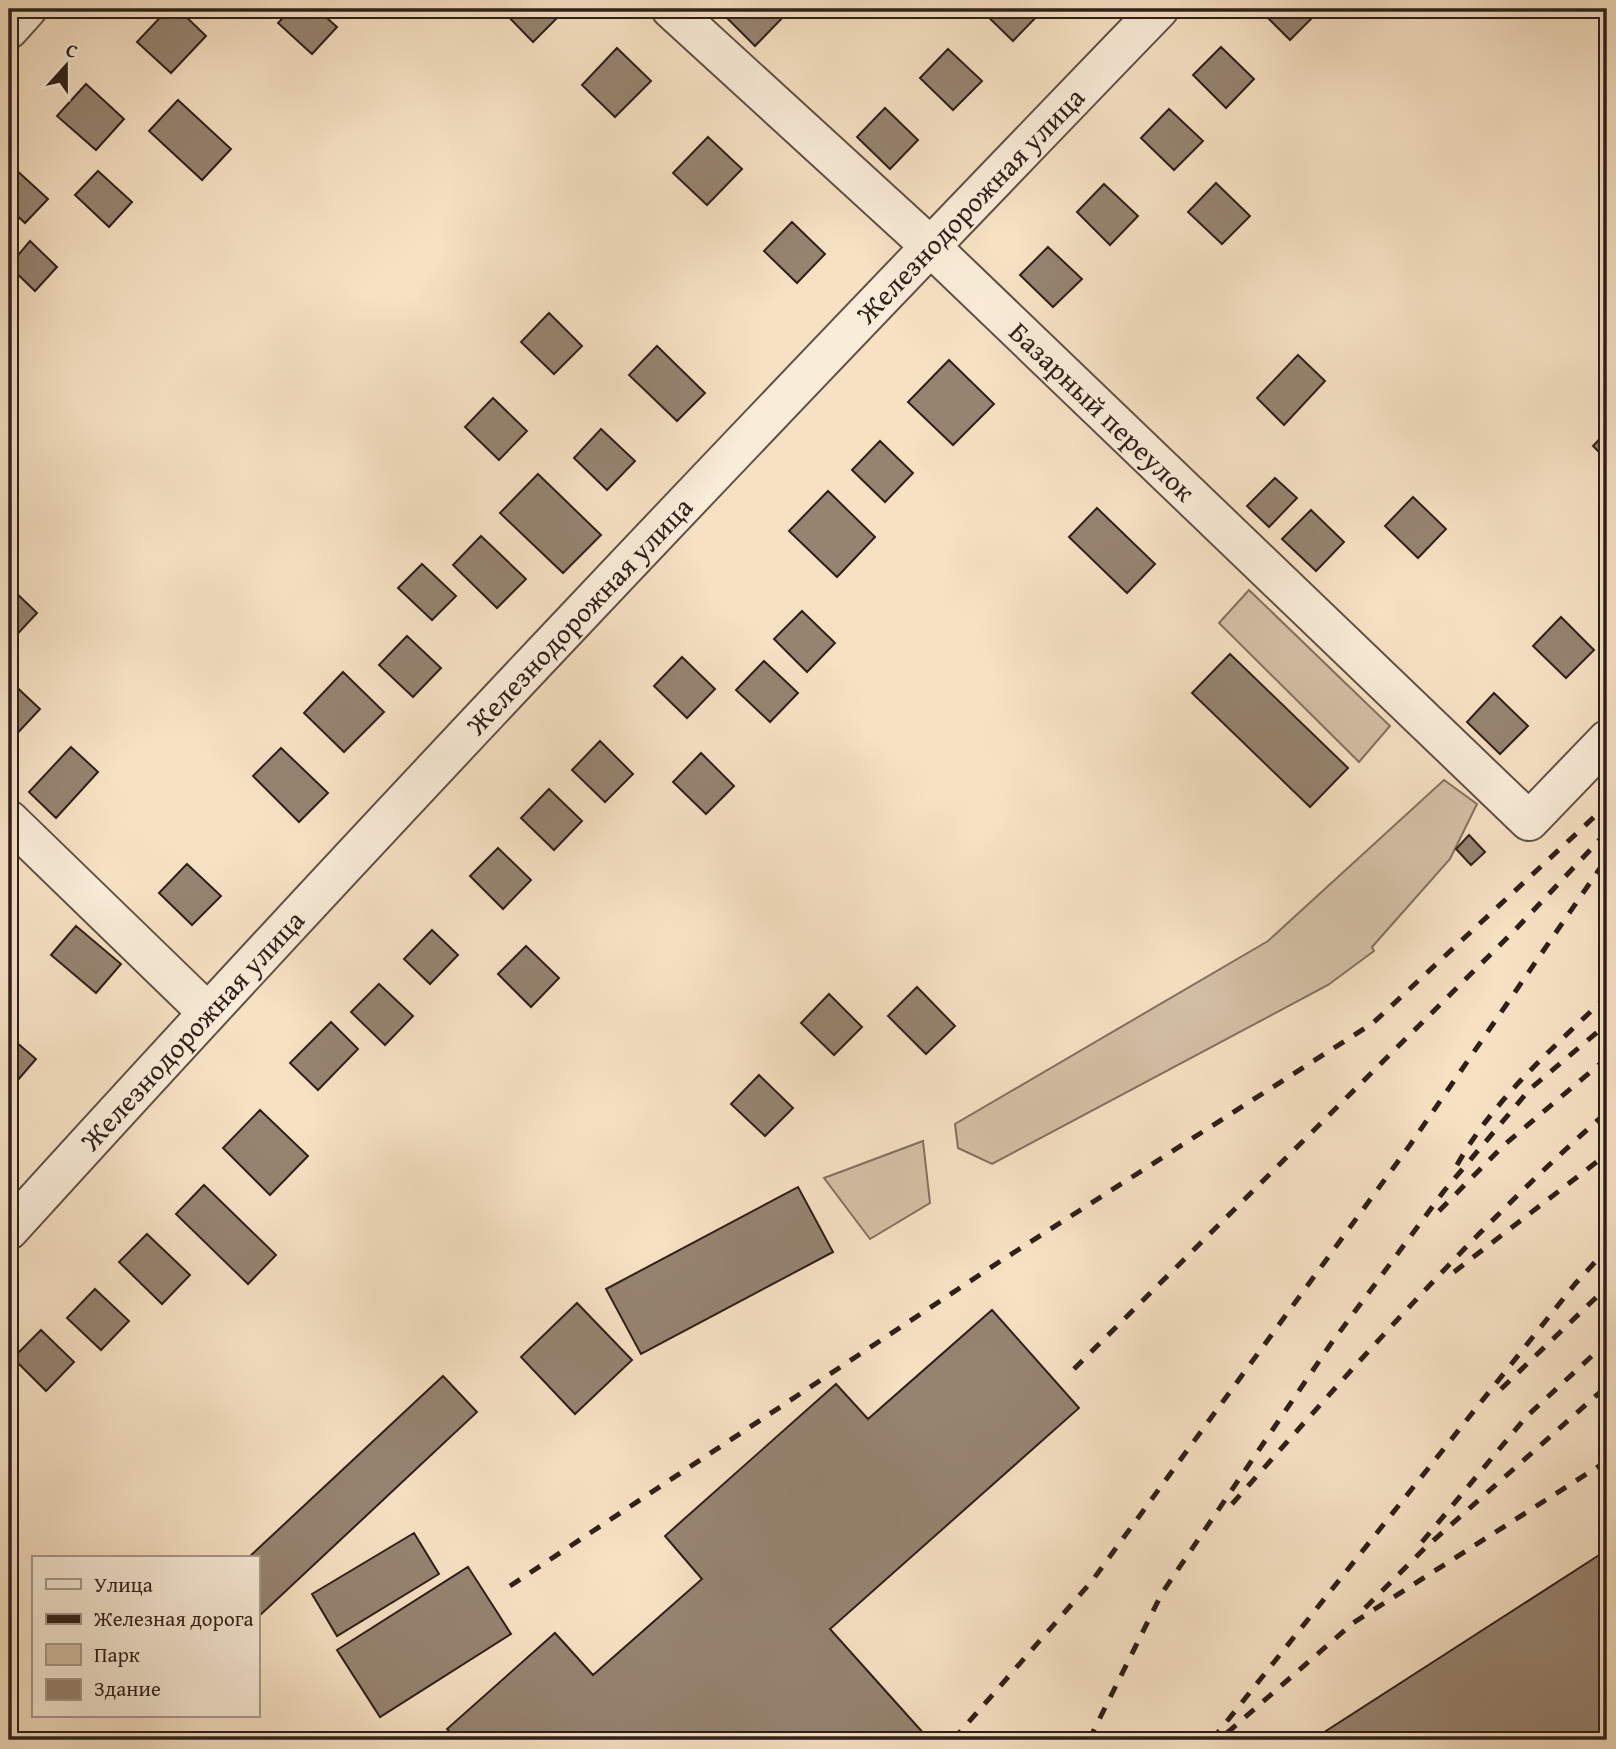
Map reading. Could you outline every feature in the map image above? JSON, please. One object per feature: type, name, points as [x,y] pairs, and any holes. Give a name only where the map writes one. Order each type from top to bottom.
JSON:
[{"type":"street","points":[[9,29],[27,9]]},
{"type":"street","name":"Базарный переулок","points":[[671,9],[930,246],[1529,821],[1607,740]]},
{"type":"street","name":"Железнодорожная улица","points":[[9,1230],[207,1012],[930,246],[1159,9]]},
{"type":"street","points":[[9,820],[207,1012]]},
{"type":"green space","points":[[1249,590],[1390,726],[1359,762],[1219,623]]},
{"type":"green space","points":[[1444,780],[1477,804],[1450,859],[1372,947],[1374,951],[1328,985],[992,1164],[958,1148],[955,1124],[1268,941]]},
{"type":"green space","points":[[923,1141],[930,1203],[870,1239],[824,1178]]},
{"type":"building","points":[[168,9],[178,9],[206,36],[171,73],[137,42]]},
{"type":"building","points":[[291,9],[317,9],[337,27],[312,54],[278,23]]},
{"type":"building","points":[[501,9],[566,9],[533,42]]},
{"type":"building","points":[[726,9],[791,9],[755,46],[722,13]]},
{"type":"building","points":[[980,9],[1037,9],[1041,12],[1013,41]]},
{"type":"building","points":[[1259,9],[1316,9],[1319,11],[1290,40]]},
{"type":"building","points":[[1221,47],[1254,79],[1226,108],[1193,75]]},
{"type":"building","points":[[617,48],[651,81],[615,117],[582,85]]},
{"type":"building","points":[[948,49],[982,81],[953,110],[920,78]]},
{"type":"building","points":[[86,84],[124,119],[96,150],[57,116]]},
{"type":"building","points":[[178,100],[231,149],[202,180],[149,131]]},
{"type":"building","points":[[885,108],[918,140],[890,169],[857,137]]},
{"type":"building","points":[[1169,109],[1203,141],[1174,170],[1141,138]]},
{"type":"building","points":[[708,137],[742,169],[707,205],[673,173]]},
{"type":"building","points":[[14,168],[48,199],[25,223],[9,208],[9,173]]},
{"type":"building","points":[[98,171],[132,202],[109,227],[75,195]]},
{"type":"building","points":[[1216,183],[1250,216],[1222,244],[1188,212]]},
{"type":"building","points":[[1104,184],[1138,216],[1110,245],[1077,212]]},
{"type":"building","points":[[792,222],[825,254],[797,283],[764,251]]},
{"type":"building","points":[[30,241],[57,267],[35,291],[9,266]]},
{"type":"building","points":[[1048,247],[1082,279],[1053,307],[1020,275]]},
{"type":"building","points":[[549,313],[582,346],[554,374],[521,342]]},
{"type":"building","points":[[657,346],[705,393],[677,421],[629,375]]},
{"type":"building","points":[[1298,355],[1325,381],[1284,425],[1257,398]]},
{"type":"building","points":[[949,360],[994,404],[953,445],[908,402]]},
{"type":"building","points":[[493,398],[527,431],[499,460],[465,427]]},
{"type":"building","points":[[601,429],[635,461],[607,490],[574,458]]},
{"type":"building","points":[[1607,431],[1607,460],[1593,446]]},
{"type":"building","points":[[880,441],[913,473],[885,502],[852,470]]},
{"type":"building","points":[[538,474],[601,535],[563,573],[500,513]]},
{"type":"building","points":[[1275,478],[1297,498],[1269,527],[1247,506]]},
{"type":"building","points":[[828,491],[875,537],[837,577],[789,531]]},
{"type":"building","points":[[1413,497],[1446,529],[1418,558],[1385,526]]},
{"type":"building","points":[[1097,508],[1155,564],[1127,593],[1069,537]]},
{"type":"building","points":[[1311,510],[1344,542],[1316,571],[1282,539]]},
{"type":"building","points":[[481,536],[526,579],[497,608],[453,565]]},
{"type":"building","points":[[422,564],[456,596],[432,620],[398,588]]},
{"type":"building","points":[[9,586],[37,613],[9,643]]},
{"type":"building","points":[[802,611],[835,643],[807,672],[774,639]]},
{"type":"building","points":[[1561,617],[1594,650],[1566,678],[1533,646]]},
{"type":"building","points":[[407,636],[441,668],[413,697],[379,665]]},
{"type":"building","points":[[1230,654],[1348,768],[1310,807],[1192,693]]},
{"type":"building","points":[[682,657],[715,689],[687,718],[654,686]]},
{"type":"building","points":[[764,661],[798,693],[770,722],[736,690]]},
{"type":"building","points":[[343,672],[384,712],[344,752],[304,713]]},
{"type":"building","points":[[9,680],[40,709],[12,739],[9,737]]},
{"type":"building","points":[[1494,693],[1528,726],[1500,754],[1467,722]]},
{"type":"building","points":[[600,741],[633,774],[605,802],[572,770]]},
{"type":"building","points":[[71,747],[98,772],[56,818],[29,792]]},
{"type":"building","points":[[281,748],[328,793],[299,822],[253,776]]},
{"type":"building","points":[[701,753],[734,786],[706,814],[673,782]]},
{"type":"building","points":[[549,789],[582,821],[554,850],[521,818]]},
{"type":"building","points":[[1469,835],[1485,852],[1471,865],[1456,849]]},
{"type":"building","points":[[498,848],[531,880],[503,909],[470,876]]},
{"type":"building","points":[[187,864],[221,896],[192,925],[159,893]]},
{"type":"building","points":[[76,926],[121,964],[96,993],[51,955]]},
{"type":"building","points":[[432,930],[458,955],[430,984],[404,959]]},
{"type":"building","points":[[526,946],[559,978],[531,1007],[498,974]]},
{"type":"building","points":[[379,984],[413,1016],[385,1045],[351,1012]]},
{"type":"building","points":[[917,987],[955,1026],[926,1054],[888,1016]]},
{"type":"building","points":[[829,994],[862,1027],[834,1055],[801,1023]]},
{"type":"building","points":[[331,1022],[358,1049],[318,1090],[290,1063]]},
{"type":"building","points":[[9,1036],[36,1059],[11,1088],[9,1086]]},
{"type":"building","points":[[759,1075],[793,1108],[765,1136],[731,1104]]},
{"type":"building","points":[[260,1110],[308,1156],[270,1195],[223,1148]]},
{"type":"building","points":[[204,1185],[276,1255],[248,1284],[176,1214]]},
{"type":"building","points":[[798,1187],[833,1252],[641,1354],[606,1289]]},
{"type":"building","points":[[147,1234],[190,1275],[162,1304],[119,1262]]},
{"type":"building","points":[[95,1289],[129,1321],[101,1350],[67,1318]]},
{"type":"building","points":[[577,1303],[632,1360],[575,1414],[521,1357]]},
{"type":"building","points":[[992,1310],[1079,1408],[830,1629],[925,1735],[919,1740],[457,1740],[447,1729],[555,1633],[593,1675],[702,1579],[665,1536],[836,1384],[868,1419]]},
{"type":"building","points":[[41,1330],[74,1362],[46,1391],[13,1358]]},
{"type":"building","points":[[443,1376],[477,1412],[259,1616],[259,1556],[250,1556]]},
{"type":"building","points":[[414,1533],[439,1574],[337,1636],[312,1594]]},
{"type":"building","points":[[1607,1550],[1607,1740],[1312,1740]]},
{"type":"building","points":[[468,1567],[511,1634],[380,1717],[337,1650]]},
{"type":"railway","points":[[510,1586],[999,1262],[1373,1023],[1607,805]]},
{"type":"railway","points":[[1074,1369],[1514,931],[1607,832]]},
{"type":"railway","points":[[953,1740],[1092,1581],[1410,1145],[1607,858]]},
{"type":"railway","points":[[1457,1165],[1506,1096],[1607,996]]},
{"type":"railway","points":[[1089,1740],[1162,1593],[1330,1345],[1444,1191],[1530,1089],[1607,1024]]},
{"type":"railway","points":[[1439,1211],[1504,1145],[1607,1058]]},
{"type":"railway","points":[[1232,1504],[1460,1253],[1607,1112]]},
{"type":"railway","points":[[1454,1272],[1607,1154]]},
{"type":"railway","points":[[1212,1740],[1575,1284],[1607,1249]]},
{"type":"railway","points":[[1501,1389],[1607,1287]]},
{"type":"railway","points":[[1422,1542],[1526,1417],[1607,1342]]},
{"type":"railway","points":[[1365,1608],[1426,1547],[1607,1386]]},
{"type":"railway","points":[[1227,1733],[1353,1623],[1607,1461]]}]
